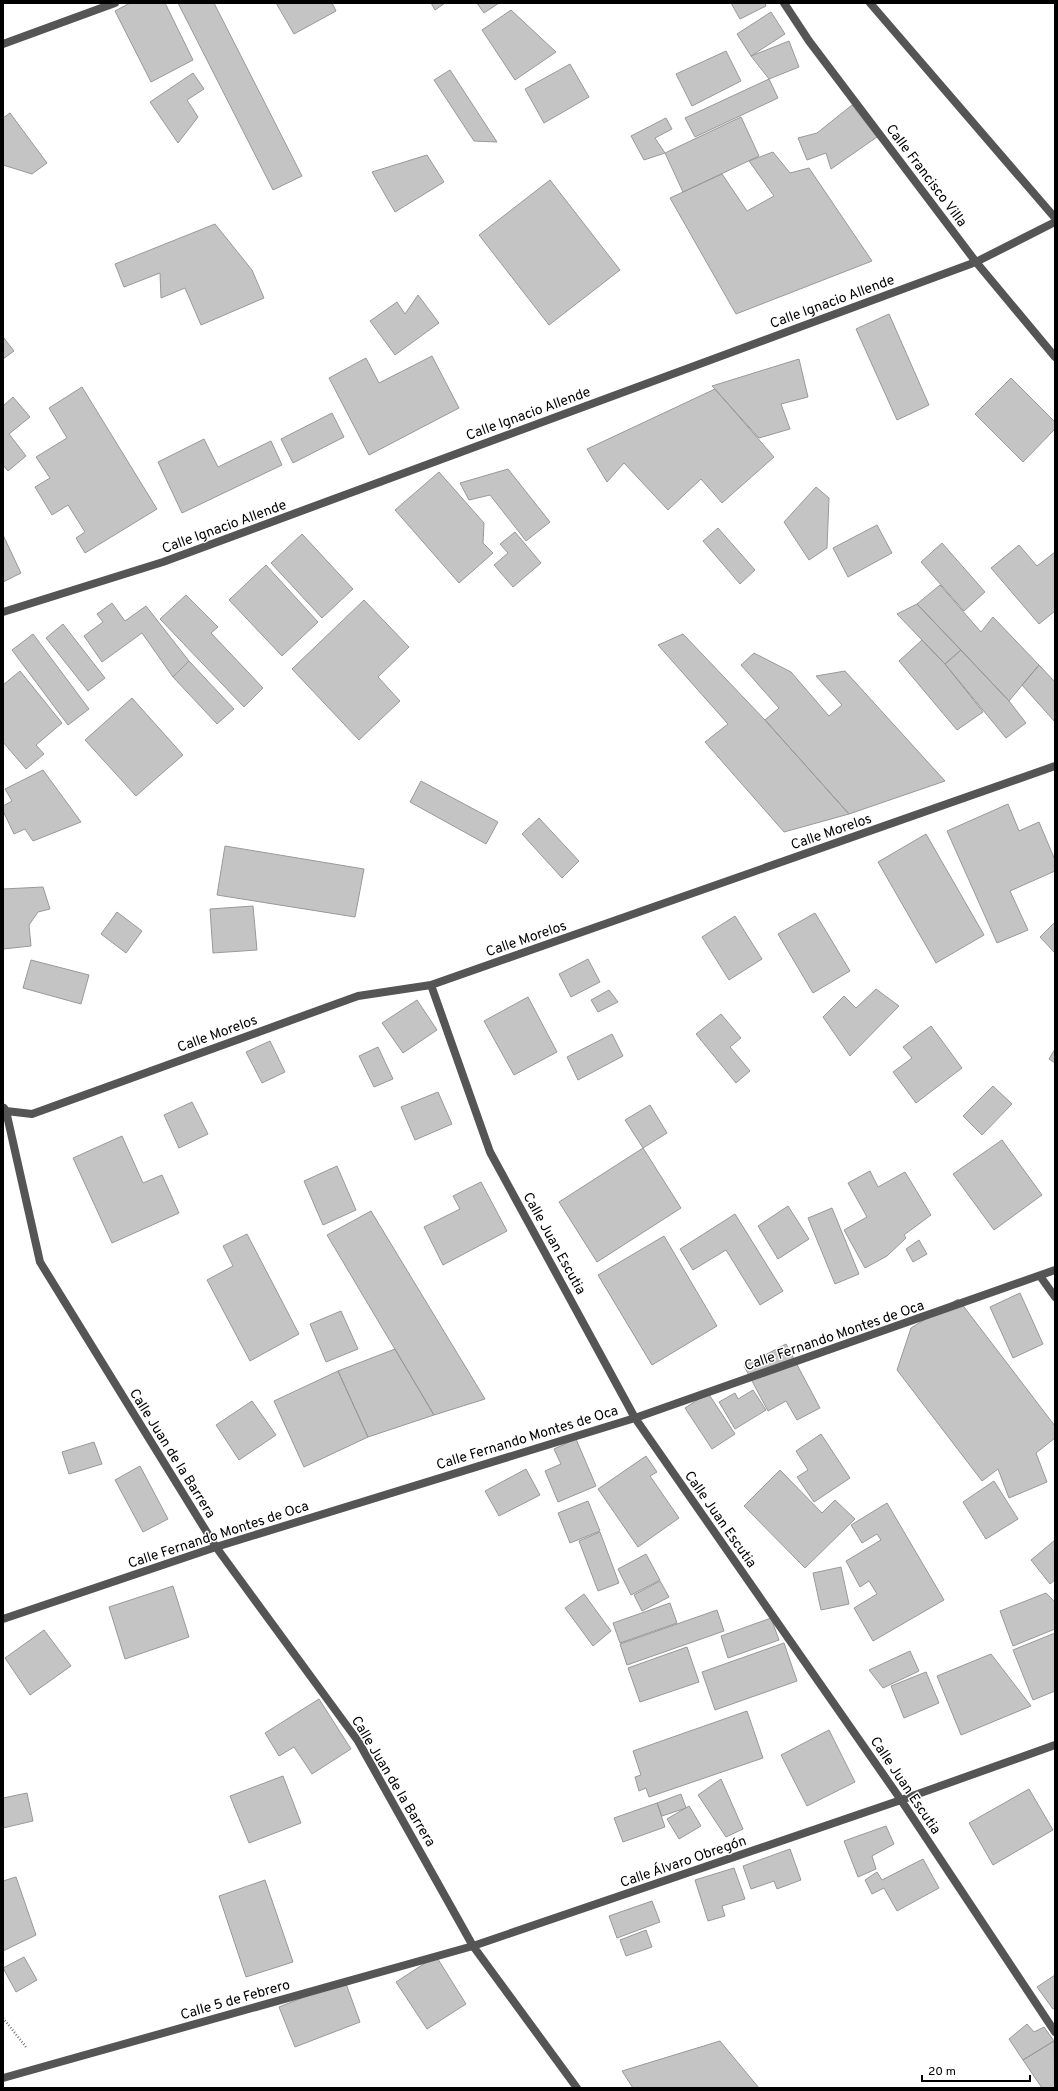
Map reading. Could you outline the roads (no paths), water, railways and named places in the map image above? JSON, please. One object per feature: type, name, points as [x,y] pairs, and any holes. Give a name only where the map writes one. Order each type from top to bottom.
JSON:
[{"type":"street","points":[[3,44],[115,3]]},
{"type":"street","name":"Calle Francisco Villa","points":[[784,3],[809,41],[976,262],[1055,357]]},
{"type":"street","points":[[870,3],[1055,218]]},
{"type":"street","name":"Calle Ignacio Allende","points":[[3,612],[163,562],[976,262],[1055,222]]},
{"type":"street","name":"Calle Morelos","points":[[5,1109],[32,1114],[358,996],[431,985],[1055,766]]},
{"type":"street","name":"Calle Juan Escutia","points":[[431,985],[490,1152],[635,1418],[901,1800],[1055,2032]]},
{"type":"street","name":"Calle Juan de la Barrera","points":[[5,1109],[40,1262],[216,1547],[358,1741],[473,1946],[577,2088]]},
{"type":"street","name":"Calle Fernando Montes de Oca","points":[[3,1619],[216,1547],[635,1418],[1055,1270]]},
{"type":"street","points":[[1040,1276],[1055,1297]]},
{"type":"street","name":"Calle Álvaro Obregón","points":[[473,1946],[901,1800],[1055,1745]]},
{"type":"street","name":"Calle 5 de Febrero","points":[[3,2078],[473,1946]]}]
